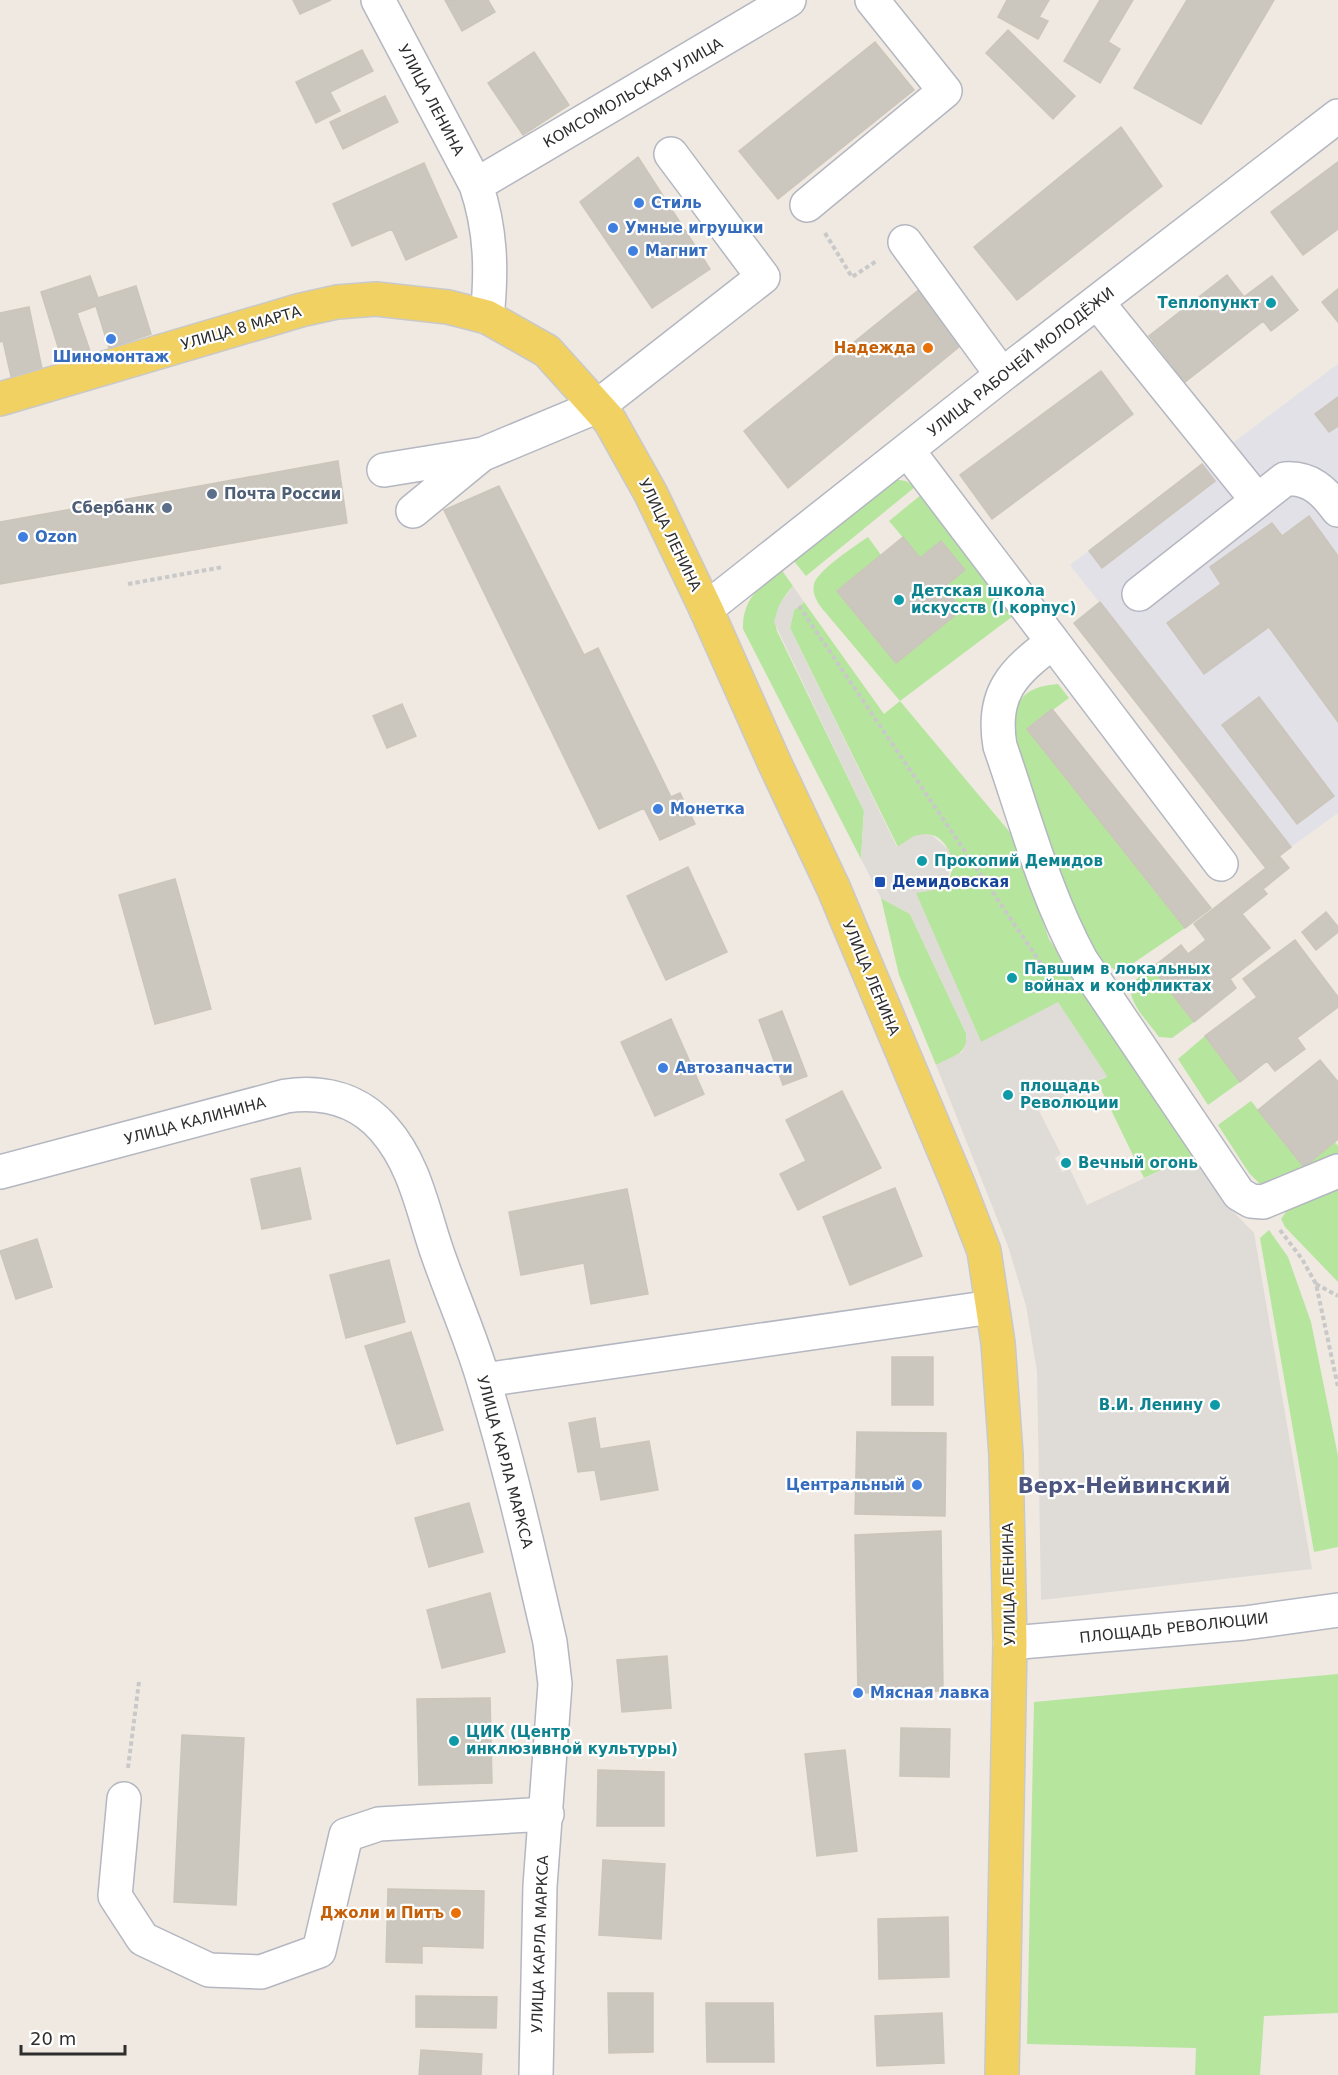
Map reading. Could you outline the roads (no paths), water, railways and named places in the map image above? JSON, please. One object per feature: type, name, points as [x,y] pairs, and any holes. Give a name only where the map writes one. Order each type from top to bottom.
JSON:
[{"type":"main road","name":"УЛИЦА 8 МАРТА","points":[[0,399],[290,313],[337,302],[376,299],[410,301],[488,317]]},
{"type":"main road","name":"УЛИЦА ЛЕНИНА","points":[[488,317],[547,351],[598,406],[630,454],[706,609],[833,887],[984,1251],[998,1343],[1006,1455],[1010,1643],[1002,2075]]},
{"type":"street","name":"УЛИЦА ЛЕНИНА","points":[[378,0],[476,185],[486,214],[490,247],[491,281],[488,317]]},
{"type":"street","name":"КОМСОМОЛЬСКАЯ УЛИЦА","points":[[476,185],[789,0]]},
{"type":"street","points":[[807,205],[945,91],[872,0]]},
{"type":"street","name":"УЛИЦА РАБОЧЕЙ МОЛОДЁЖИ","points":[[706,609],[1002,375],[1338,116]]},
{"type":"street","points":[[384,470],[483,454],[598,406],[763,277],[671,154]]},
{"type":"street","points":[[905,243],[1002,375]]},
{"type":"street","points":[[1097,302],[1257,500]]},
{"type":"street","points":[[908,451],[1221,864]]},
{"type":"street","points":[[413,511],[483,454]]},
{"type":"street","points":[[1139,594],[1285,479],[1299,478],[1320,490],[1338,510]]},
{"type":"street","points":[[1053,642],[1031,658],[1005,688],[999,700],[997,729],[1000,746],[1064,930],[1081,960],[1239,1194],[1251,1201],[1263,1202],[1338,1171]]},
{"type":"street","name":"УЛИЦА КАЛИНИНА","points":[[0,1172],[286,1096],[302,1094],[336,1096],[360,1109],[383,1128]]},
{"type":"street","name":"УЛИЦА КАРЛА МАРКСА","points":[[383,1128],[402,1153],[416,1182],[436,1248],[484,1380],[550,1642],[555,1684],[540,1886],[536,2075]]},
{"type":"street","points":[[484,1380],[992,1307]]},
{"type":"street","name":"ПЛОЩАДЬ РЕВОЛЮЦИИ","points":[[1010,1643],[1245,1623],[1338,1610]]},
{"type":"street","points":[[124,1798],[115,1896],[143,1939],[209,1970],[261,1971],[319,1952],[346,1835],[379,1824],[547,1814]]},
{"type":"place","name":"Стиль","points":[[639,203]]},
{"type":"place","name":"Умные игрушки","points":[[613,228]]},
{"type":"place","name":"Магнит","points":[[633,251]]},
{"type":"place","name":"Теплопункт","points":[[1271,303]]},
{"type":"place","name":"Шиномонтаж","points":[[111,339]]},
{"type":"place","name":"Надежда","points":[[928,348]]},
{"type":"place","name":"Почта России","points":[[212,494]]},
{"type":"place","name":"Сбербанк","points":[[167,508]]},
{"type":"place","name":"Ozon","points":[[23,537]]},
{"type":"place","name":"Детская школа искусств (I корпус)","points":[[899,600]]},
{"type":"place","name":"Монетка","points":[[658,809]]},
{"type":"place","name":"Прокопий Демидов","points":[[922,861]]},
{"type":"place","name":"Демидовская","points":[[880,882]]},
{"type":"place","name":"Павшим в локальных войнах и конфликтах","points":[[1012,978]]},
{"type":"place","name":"Автозапчасти","points":[[663,1068]]},
{"type":"place","name":"площадь Революции","points":[[1008,1095]]},
{"type":"place","name":"Вечный огонь","points":[[1066,1163]]},
{"type":"place","name":"В.И. Ленину","points":[[1215,1405]]},
{"type":"place","name":"Центральный","points":[[917,1485]]},
{"type":"place","name":"Мясная лавка","points":[[858,1693]]},
{"type":"place","name":"ЦИК (Центр инклюзивной культуры)","points":[[454,1741]]},
{"type":"place","name":"Джоли и Питъ","points":[[456,1913]]},
{"type":"district","name":"Верх-Нейвинский","points":[[1124,1486]]}]
